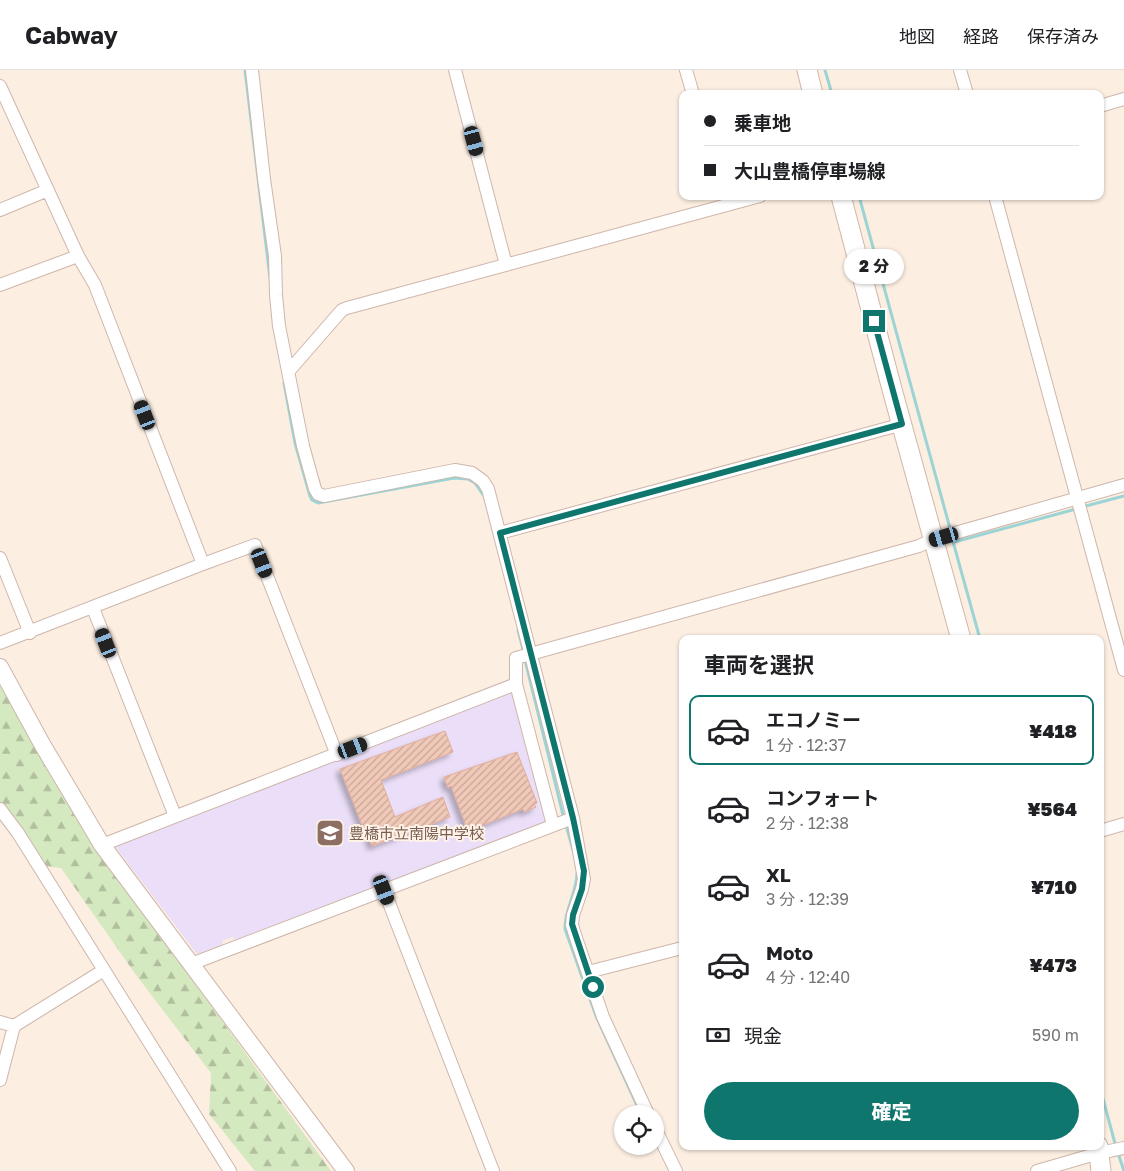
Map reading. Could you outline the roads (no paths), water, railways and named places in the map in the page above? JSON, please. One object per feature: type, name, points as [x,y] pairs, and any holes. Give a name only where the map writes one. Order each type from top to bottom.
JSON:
[{"type":"main road","points":[[807,70],[812,90]]},
{"type":"main road","points":[[842,200],[902,424],[939,538],[960,635]]},
{"type":"street","points":[[252,70],[258,134],[275,256],[279,326],[303,446],[314,489],[318,494],[324,496],[436,473],[463,470],[472,473],[483,481],[488,489],[573,818],[584,879],[572,924],[603,1017],[644,1105]]},
{"type":"street","points":[[455,70],[506,265]]},
{"type":"street","points":[[686,70],[692,90]]},
{"type":"street","points":[[960,70],[966,90]]},
{"type":"street","points":[[0,86],[78,256],[95,285],[203,564]]},
{"type":"street","points":[[1104,105],[1124,99]]},
{"type":"street","points":[[0,210],[48,190]]},
{"type":"street","points":[[996,200],[1124,670]]},
{"type":"street","points":[[288,372],[342,310],[347,308],[506,265],[722,201]]},
{"type":"street","points":[[0,285],[78,256]]},
{"type":"street","points":[[500,533],[902,424]]},
{"type":"street","points":[[556,824],[516,684],[516,658],[919,546],[959,532],[1077,500],[1124,485]]},
{"type":"street","points":[[0,644],[255,545],[336,754]]},
{"type":"street","points":[[0,558],[30,632]]},
{"type":"street","points":[[93,608],[174,816]]},
{"type":"street","points":[[0,667],[42,744],[102,845],[346,1171]]},
{"type":"street","points":[[102,845],[516,684]]},
{"type":"street","points":[[0,809],[18,833],[230,1171]]},
{"type":"street","points":[[191,964],[573,818]]},
{"type":"street","points":[[1104,830],[1124,824]]},
{"type":"street","points":[[384,890],[493,1171]]},
{"type":"street","points":[[588,972],[679,949]]},
{"type":"street","points":[[0,1080],[14,1026],[104,970]]},
{"type":"street","points":[[0,1022],[14,1026]]},
{"type":"street","points":[[664,1146],[676,1171]]},
{"type":"street","points":[[1037,1171],[1107,1154]]},
{"type":"waterway","points":[[245,70],[270,278]]},
{"type":"waterway","points":[[825,70],[831,90]]},
{"type":"waterway","points":[[860,200],[951,532]]},
{"type":"waterway","points":[[284,383],[295,443],[312,500],[318,503],[454,478],[468,479],[475,483],[484,496]]},
{"type":"waterway","points":[[1082,507],[1124,496]]},
{"type":"waterway","points":[[954,542],[1076,509]]},
{"type":"waterway","points":[[952,538],[979,635]]},
{"type":"waterway","points":[[518,630],[524,653]]},
{"type":"waterway","points":[[525,660],[564,819]]},
{"type":"waterway","points":[[566,825],[573,850]]},
{"type":"waterway","points":[[577,873],[575,888],[566,915],[565,929],[596,1016],[637,1105]]},
{"type":"waterway","points":[[1104,1103],[1116,1147]]},
{"type":"waterway","points":[[1118,1153],[1124,1171]]},
{"type":"place","name":"豊橋市立南陽中学校","points":[[330,833]]}]
